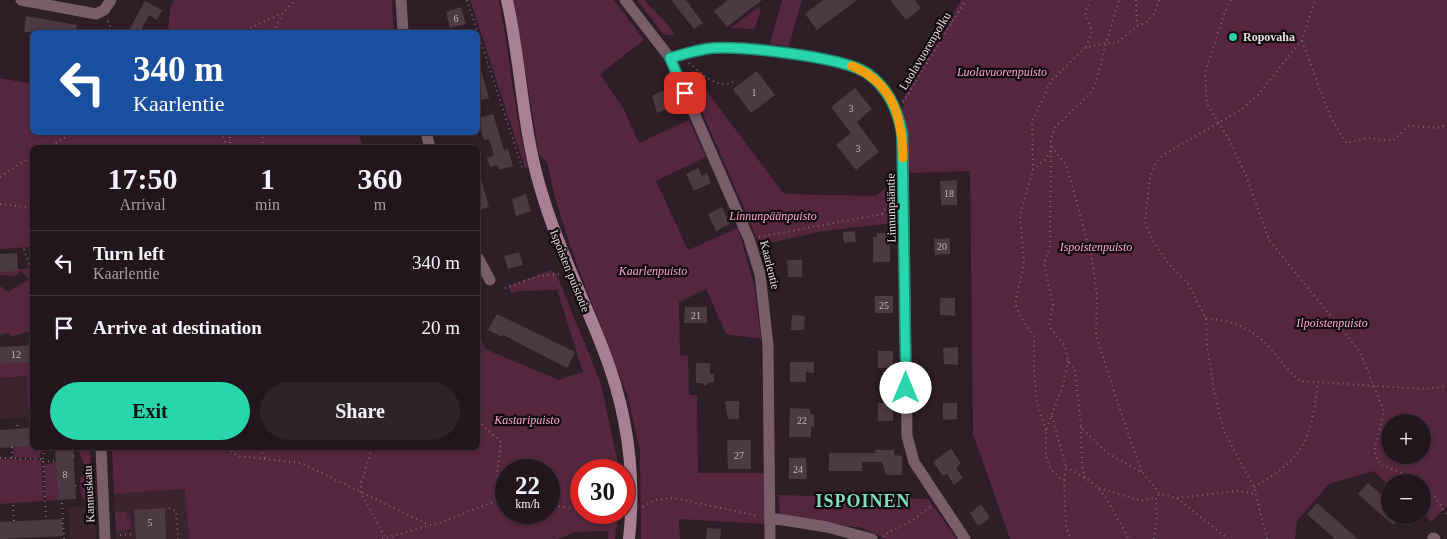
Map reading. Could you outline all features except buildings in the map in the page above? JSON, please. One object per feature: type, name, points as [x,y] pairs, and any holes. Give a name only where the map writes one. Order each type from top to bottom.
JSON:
[{"type":"main road","name":"Ispoisten puistotie","points":[[507,0],[528,137],[539,184],[557,240],[603,349],[618,394],[633,481],[629,539]]},
{"type":"street","points":[[21,0],[96,14],[104,10],[111,0]]},
{"type":"street","points":[[401,0],[403,30]]},
{"type":"street","name":"Kaarlentie","points":[[625,0],[670,58],[749,239],[760,274],[766,315],[770,539]]},
{"type":"street","name":"Linnunpääntie","points":[[670,58],[698,50],[725,48],[836,61],[867,74],[884,89],[895,108],[902,134],[905,216],[907,436],[914,462],[965,539]]},
{"type":"street","points":[[480,262],[490,280]]},
{"type":"street","name":"Kannuskatu","points":[[101,450],[105,539]]},
{"type":"street","points":[[771,518],[827,527],[872,539]]},
{"type":"path","points":[[274,30],[283,14],[295,0]]},
{"type":"path","name":"Luolavuorenpolku","points":[[895,108],[907,97],[966,0]]},
{"type":"path","points":[[1064,481],[1052,470],[1046,456],[1046,430],[1037,403],[1034,371],[1034,336],[1023,321],[1015,304],[1024,264],[1020,215],[1033,170],[1032,122],[1051,81],[1085,48],[1092,31],[1085,13],[1090,0]]},
{"type":"path","points":[[1046,430],[1063,385],[1068,361],[1065,346],[1049,326],[1053,305],[1044,263],[1050,246],[1049,187],[1055,127],[1090,94],[1096,83],[1119,0]]},
{"type":"path","points":[[1136,0],[1137,26]]},
{"type":"path","points":[[1085,48],[1106,43],[1117,43],[1154,14],[1159,0]]},
{"type":"path","points":[[1231,0],[1224,14],[1205,73],[1207,104],[1230,141],[1247,178],[1268,240],[1360,352],[1384,412],[1374,451],[1380,465],[1401,474]]},
{"type":"path","points":[[1268,539],[1254,487],[1224,431],[1212,382],[1206,345],[1206,318],[1188,284],[1169,264],[1152,240],[1145,221],[1146,200],[1150,177],[1156,161],[1166,152],[1241,110],[1258,95],[1302,40],[1315,0]]},
{"type":"path","points":[[104,10],[112,30]]},
{"type":"path","points":[[245,30],[283,14]]},
{"type":"path","points":[[1302,40],[1331,118],[1346,143],[1368,138],[1392,141],[1409,126],[1440,128],[1447,124]]},
{"type":"path","points":[[690,63],[716,84],[729,85],[736,81]]},
{"type":"path","points":[[52,145],[70,135]]},
{"type":"path","points":[[1033,170],[1046,158],[1052,147]]},
{"type":"path","points":[[1052,147],[1066,165],[1092,258],[1097,294],[1096,335],[1143,474]]},
{"type":"path","points":[[0,177],[30,157]]},
{"type":"path","points":[[882,214],[895,190]]},
{"type":"path","points":[[0,204],[30,208]]},
{"type":"path","points":[[749,239],[882,214],[905,216]]},
{"type":"path","points":[[24,249],[30,268]]},
{"type":"path","points":[[505,288],[540,276],[560,274]]},
{"type":"path","points":[[1206,318],[1230,320],[1251,332],[1270,348],[1286,370],[1300,381],[1424,389],[1447,386]]},
{"type":"path","points":[[1068,361],[1075,369],[1081,427],[1082,465],[1085,479]]},
{"type":"path","points":[[1254,487],[1275,474],[1299,454],[1311,427],[1318,383]]},
{"type":"path","points":[[1052,413],[1054,430],[1066,467],[1064,481],[1066,526],[1071,539]]},
{"type":"path","points":[[480,423],[501,442],[499,459]]},
{"type":"path","points":[[1081,427],[1107,453],[1143,474],[1160,494],[1177,498],[1236,491],[1256,494]]},
{"type":"path","points":[[12,447],[12,458]]},
{"type":"path","points":[[44,450],[46,520]]},
{"type":"path","points":[[230,450],[238,456],[301,463],[335,478],[361,493],[429,526]]},
{"type":"path","points":[[261,450],[266,460]]},
{"type":"path","points":[[371,450],[360,483],[361,493],[384,539],[429,526],[495,502]]},
{"type":"path","points":[[0,458],[56,461]]},
{"type":"path","points":[[1066,467],[1099,488],[1142,501],[1160,494]]},
{"type":"path","points":[[1099,488],[1112,506],[1119,525],[1130,539]]},
{"type":"path","points":[[1431,494],[1447,515]]},
{"type":"path","points":[[1154,539],[1157,518],[1156,497]]},
{"type":"path","points":[[642,507],[655,500],[673,498],[771,518]]},
{"type":"path","points":[[1177,498],[1228,539]]},
{"type":"path","points":[[62,502],[64,539]]},
{"type":"path","points":[[881,539],[890,530],[913,520],[920,513],[940,502]]},
{"type":"path","points":[[13,505],[14,522]]},
{"type":"path","points":[[169,508],[176,511],[178,516],[178,539]]},
{"type":"path","points":[[120,535],[135,534]]},
{"type":"shaded area","points":[[30,376],[30,417],[0,419],[0,378]]},
{"type":"shaded area","points":[[186,489],[189,539],[116,539],[114,494]]},
{"type":"shaded area","points":[[94,506],[96,539],[70,539],[68,507]]},
{"type":"green space","points":[[174,0],[392,0],[394,30],[168,30],[170,9]]},
{"type":"green space","points":[[470,0],[499,0],[519,126],[528,167],[525,168]]},
{"type":"green space","name":"Kaarlenpuisto","points":[[514,0],[614,0],[644,40],[600,74],[623,108],[639,143],[689,120],[706,157],[656,181],[688,250],[738,228],[754,285],[761,339],[726,334],[706,289],[679,302],[680,355],[688,356],[689,395],[697,395],[698,473],[764,473],[765,524],[679,519],[680,539],[641,539],[640,451],[628,397],[573,254],[555,198],[547,162],[539,155]]},
{"type":"green space","points":[[637,0],[644,0],[666,23],[674,36],[663,34]]},
{"type":"green space","points":[[782,0],[802,0],[789,46],[770,44]]},
{"type":"green space","points":[[961,0],[1447,0],[1447,505],[1432,522],[1431,474],[1381,474],[1381,478],[1373,471],[1329,484],[1297,521],[1295,539],[1010,539],[973,434],[970,171],[912,173],[909,171],[909,138],[901,110],[904,105],[902,101]]},
{"type":"green space","points":[[758,7],[761,11],[754,29],[731,28]]},
{"type":"green space","points":[[0,78],[30,84],[30,135],[359,135],[362,145],[30,145],[30,247],[0,249]]},
{"type":"green space","name":"Linnunpäänpuisto","points":[[699,81],[784,194],[875,196],[894,183],[894,223],[823,231],[760,245],[693,91],[692,86]]},
{"type":"green space","points":[[29,268],[30,272],[30,331],[11,337],[10,333],[1,334],[0,338],[0,286],[8,292],[29,279],[21,271],[15,276],[0,275],[0,272]]},
{"type":"green space","name":"Kastaripuisto","points":[[551,270],[556,273],[600,381],[617,459],[570,459],[570,524],[617,524],[615,539],[608,539],[608,531],[576,532],[557,539],[189,539],[185,489],[114,494],[112,450],[480,450],[480,335],[485,349],[559,380],[583,372],[557,290],[520,291],[512,294],[508,286]]},
{"type":"green space","points":[[30,362],[30,409],[28,408],[27,376],[0,378],[0,364]]},
{"type":"green space","points":[[30,446],[30,450],[42,450],[39,458],[14,457],[13,447]]},
{"type":"green space","points":[[79,450],[90,450],[93,498],[84,499],[81,494],[80,478],[87,473],[88,469],[84,465]]},
{"type":"green space","points":[[0,459],[41,460],[44,501],[0,504]]},
{"type":"green space","points":[[56,462],[58,500],[46,501],[44,465]]},
{"type":"green space","points":[[778,495],[928,499],[957,539],[887,539],[862,528],[780,515]]},
{"type":"green space","points":[[115,511],[127,512],[127,517],[130,517],[131,529],[116,532]]},
{"type":"slow traffic","points":[[852,66],[867,74],[884,89],[895,108],[902,134],[903,158]]},
{"type":"place","name":"Ropovaha","points":[[1233,37]]},
{"type":"district","name":"ISPOINEN","points":[[863,501]]},
{"type":"route","points":[[685,93],[670,58],[698,50],[714,48],[809,56],[836,61],[858,68],[884,89],[899,118],[902,134],[906,388]]},
{"type":"park label","name":"Luolavuorenpuisto","points":[[1002,72]]},
{"type":"park label","name":"Ispoistenpuisto","points":[[1096,247]]},
{"type":"park label","name":"Ilpoistenpuisto","points":[[1332,323]]}]
